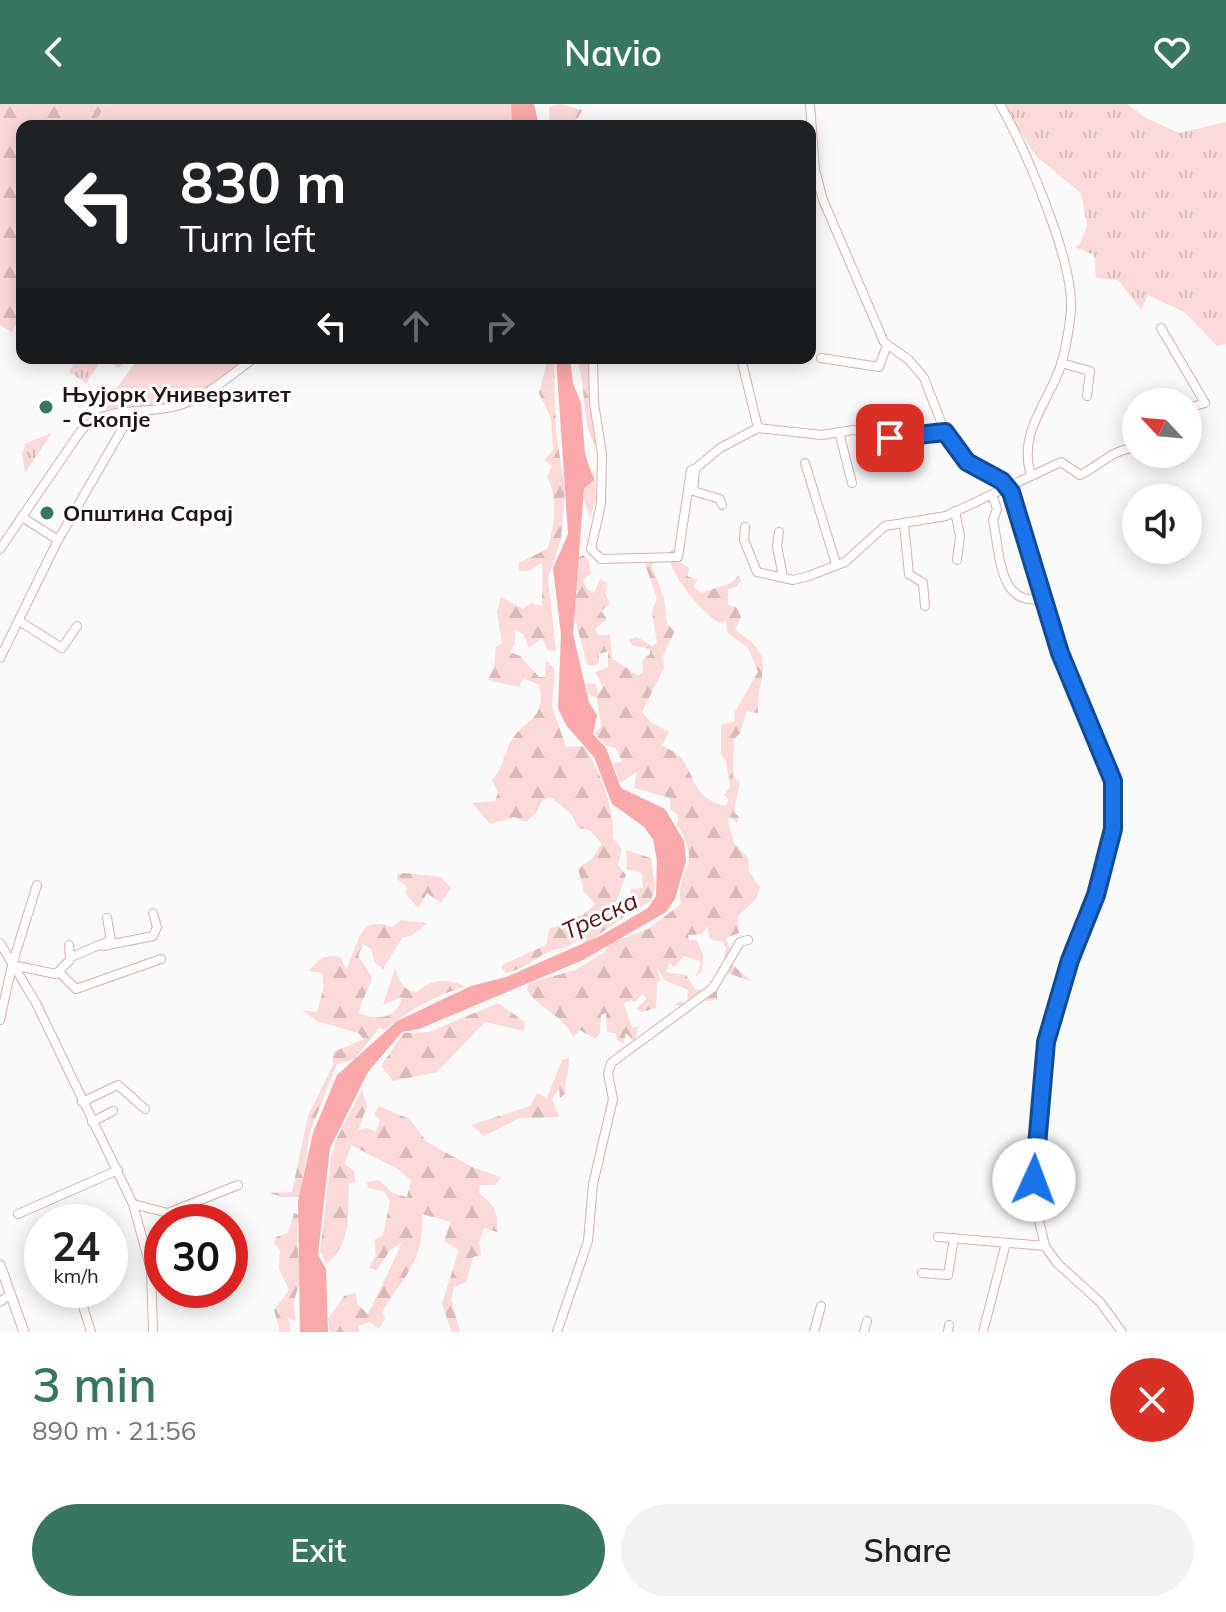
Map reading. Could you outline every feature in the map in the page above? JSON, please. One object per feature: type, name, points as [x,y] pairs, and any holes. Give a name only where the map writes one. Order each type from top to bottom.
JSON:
[{"type":"street","points":[[1000,104],[1047,212],[1066,273],[1071,306],[1061,363],[1028,440],[1025,457],[1031,475]]},
{"type":"street","points":[[816,180],[887,345],[909,360],[924,378],[945,432],[967,462],[1007,485],[1078,700],[1108,765],[1115,807],[1096,895],[1070,960],[1042,1059],[1034,1200],[1045,1246],[1057,1263],[1100,1302],[1122,1332]]},
{"type":"street","points":[[1161,328],[1196,388]]},
{"type":"street","points":[[821,358],[879,367],[887,345]]},
{"type":"street","points":[[1061,363],[1090,371],[1087,396]]},
{"type":"street","points":[[0,549],[85,427],[96,418],[166,409],[194,399],[245,364]]},
{"type":"street","points":[[593,364],[594,403],[602,454],[601,504],[591,549],[601,559],[678,557],[691,470],[720,448],[758,428],[798,434],[853,430],[901,439],[945,432]]},
{"type":"street","points":[[742,364],[758,428]]},
{"type":"street","points":[[0,658],[58,540],[132,412]]},
{"type":"street","points":[[839,432],[852,483]]},
{"type":"street","points":[[745,527],[744,540],[757,572],[793,580],[845,562],[885,526],[955,511],[1061,462],[1080,475],[1122,449]]},
{"type":"street","points":[[805,463],[836,564]]},
{"type":"street","points":[[695,469],[693,491],[713,495],[722,505]]},
{"type":"street","points":[[992,494],[997,509],[993,520],[1008,589],[1020,598],[1043,598]]},
{"type":"street","points":[[955,511],[960,536],[957,560]]},
{"type":"street","points":[[22,517],[58,540]]},
{"type":"street","points":[[904,524],[909,574],[923,583],[925,606]]},
{"type":"street","points":[[779,532],[777,546],[783,577]]},
{"type":"street","points":[[19,621],[62,648],[77,626]]},
{"type":"street","points":[[0,1020],[12,965],[37,885]]},
{"type":"street","points":[[60,973],[71,957],[103,946],[153,936],[157,927],[153,913]]},
{"type":"street","points":[[103,946],[112,938],[107,918]]},
{"type":"street","points":[[557,1332],[588,1241],[593,1184],[613,1099],[608,1069],[713,988],[729,957],[740,942],[748,940]]},
{"type":"street","points":[[0,943],[36,1003],[133,1204],[151,1270],[153,1332]]},
{"type":"street","points":[[69,945],[71,957]]},
{"type":"street","points":[[60,973],[76,989],[161,959]]},
{"type":"street","points":[[12,965],[31,967],[49,974],[60,973]]},
{"type":"street","points":[[82,1102],[118,1085],[145,1109]]},
{"type":"street","points":[[92,1122],[113,1111]]},
{"type":"street","points":[[18,1214],[118,1170]]},
{"type":"street","points":[[133,1204],[168,1213],[238,1185]]},
{"type":"street","points":[[938,1237],[1045,1246]]},
{"type":"street","points":[[922,1273],[948,1275],[954,1238]]},
{"type":"street","points":[[983,1332],[1006,1243]]},
{"type":"street","points":[[0,1265],[24,1332]]},
{"type":"street","points":[[0,1302],[10,1294]]},
{"type":"street","points":[[814,1332],[821,1306]]},
{"type":"street","points":[[84,1308],[91,1332]]},
{"type":"street","points":[[864,1332],[867,1321]]},
{"type":"green space","points":[[0,104],[107,104],[96,120],[16,120],[16,325],[12,332],[0,325]]},
{"type":"green space","points":[[107,104],[511,104],[512,120],[96,120]]},
{"type":"green space","points":[[560,104],[582,110],[577,120],[550,120],[549,107]]},
{"type":"green space","points":[[993,104],[1127,104],[1146,118],[1179,133],[1226,122],[1226,344],[1217,346],[1184,312],[1148,295],[1141,310],[1118,280],[1096,278],[1094,255],[1075,247],[1080,244],[1087,225],[1081,193],[1037,157],[1017,127]]},
{"type":"green space","points":[[73,364],[92,364],[90,365],[71,368]]},
{"type":"green space","points":[[99,364],[86,383],[69,372],[71,368]]},
{"type":"green space","points":[[134,364],[242,364],[196,396],[158,408],[102,409]]},
{"type":"green space","points":[[546,364],[554,364],[556,433],[565,490],[561,539],[548,579],[556,651],[548,651],[542,638],[529,648],[523,634],[515,630],[515,643],[510,652],[520,656],[539,677],[545,677],[546,661],[555,669],[552,706],[566,747],[584,746],[589,755],[609,803],[613,838],[622,849],[618,865],[626,875],[616,902],[619,911],[629,899],[631,889],[643,888],[642,873],[627,869],[626,850],[651,858],[655,887],[651,901],[588,944],[577,941],[506,973],[501,968],[504,964],[546,945],[549,929],[583,915],[595,904],[584,892],[578,868],[592,859],[602,844],[590,830],[578,828],[572,815],[551,797],[543,799],[536,813],[526,822],[514,817],[490,824],[472,803],[495,801],[498,793],[492,780],[514,736],[532,719],[540,706],[539,685],[524,678],[519,687],[488,680],[494,668],[496,647],[502,643],[497,612],[501,597],[523,609],[531,603],[542,606],[542,563],[528,571],[519,571],[519,563],[547,549],[552,533],[554,503],[547,478],[552,466],[544,460],[553,450],[551,418],[539,393]]},
{"type":"green space","points":[[578,364],[592,364],[588,373],[599,451],[586,418]]},
{"type":"green space","points":[[52,433],[25,473],[22,453],[26,443]]},
{"type":"green space","points":[[594,470],[596,498],[590,518],[581,489]]},
{"type":"green space","points":[[675,549],[681,551],[674,559],[689,568],[687,576],[698,580],[693,586],[701,593],[731,583],[738,576],[741,581],[736,587],[728,589],[728,605],[736,607],[741,617],[735,630],[758,649],[762,658],[758,713],[747,711],[740,733],[734,739],[733,777],[740,781],[734,812],[739,817],[737,823],[732,817],[728,819],[734,843],[748,858],[749,872],[760,887],[756,899],[738,916],[739,933],[726,938],[730,949],[725,962],[737,948],[731,963],[751,981],[721,971],[726,948],[723,942],[710,939],[707,926],[702,934],[688,935],[689,940],[697,940],[703,955],[702,971],[696,976],[701,962],[684,956],[674,967],[670,963],[666,972],[686,975],[695,989],[717,992],[717,999],[707,1001],[697,994],[693,1002],[684,1007],[674,1005],[680,1001],[687,1004],[688,990],[664,980],[657,967],[660,980],[657,983],[656,1008],[642,1012],[636,1009],[647,998],[642,994],[635,1002],[630,1000],[624,1004],[632,1028],[639,1026],[634,1041],[626,1033],[623,1044],[617,1040],[616,1033],[607,1032],[606,1013],[601,1015],[600,1034],[595,1039],[580,1030],[573,1037],[563,1023],[532,997],[527,990],[529,983],[575,970],[604,953],[609,944],[648,929],[681,904],[681,883],[689,860],[685,839],[677,824],[678,815],[670,809],[670,798],[634,788],[637,772],[620,783],[613,763],[622,761],[616,748],[605,745],[595,734],[601,727],[597,698],[588,694],[586,683],[596,684],[598,693],[603,687],[595,672],[608,667],[608,651],[599,654],[599,663],[594,666],[587,664],[570,601],[578,592],[571,580],[574,560],[583,555],[589,561],[591,574],[583,580],[587,589],[594,593],[600,579],[608,583],[605,593],[610,604],[601,611],[607,619],[595,629],[598,635],[610,635],[612,658],[638,676],[643,672],[642,660],[650,654],[650,649],[632,645],[629,640],[637,637],[652,646],[657,643],[652,611],[657,598],[645,564],[654,559],[652,566],[664,598],[667,624],[675,631],[663,656],[664,668],[642,712],[652,723],[669,732],[662,745],[681,758],[698,789],[708,799],[726,806],[729,800],[724,795],[730,787],[726,761],[721,754],[721,725],[735,721],[734,713],[758,672],[748,648],[727,632],[726,621],[719,623],[712,618],[680,582],[670,562],[669,553]]},
{"type":"green space","points":[[397,874],[441,877],[451,888],[441,903],[427,893],[418,908],[406,894],[406,886],[397,879]]},
{"type":"green space","points":[[401,920],[427,923],[413,935],[402,938],[383,969],[375,963],[371,949],[363,944],[358,956],[372,977],[359,1013],[379,1017],[396,1010],[402,997],[383,1005],[395,968],[402,984],[412,991],[417,992],[440,981],[466,987],[423,1004],[385,1030],[379,1028],[355,1059],[337,1064],[310,1132],[300,1197],[270,1193],[292,1192],[308,1116],[333,1065],[333,1052],[364,1039],[358,1033],[317,1021],[302,1010],[317,1012],[324,987],[322,973],[309,971],[330,956],[340,957],[346,969],[365,928],[372,924],[392,927]]},
{"type":"green space","points":[[498,1003],[525,1022],[524,1031],[485,1022],[437,1072],[393,1081],[381,1066],[404,1033],[429,1032]]},
{"type":"green space","points":[[569,1058],[566,1093],[560,1098],[559,1088],[552,1099],[559,1117],[519,1118],[484,1136],[471,1125],[530,1106],[537,1093],[547,1098],[562,1060]]},
{"type":"green space","points":[[362,1090],[367,1106],[358,1130],[367,1128],[376,1132],[380,1120],[374,1114],[379,1106],[409,1119],[427,1142],[472,1167],[501,1177],[495,1185],[480,1185],[479,1193],[492,1205],[496,1214],[497,1232],[484,1228],[479,1242],[481,1255],[473,1257],[466,1282],[454,1287],[451,1299],[460,1332],[451,1332],[442,1303],[459,1250],[444,1241],[451,1222],[422,1214],[416,1256],[382,1312],[385,1318],[379,1329],[370,1322],[358,1326],[360,1332],[330,1332],[328,1319],[344,1296],[356,1293],[357,1304],[368,1314],[401,1243],[390,1250],[377,1270],[369,1268],[376,1255],[374,1240],[383,1235],[390,1202],[385,1192],[368,1188],[367,1182],[379,1180],[393,1193],[407,1197],[411,1180],[398,1169],[351,1145],[345,1164],[354,1171],[356,1182],[349,1183],[347,1227],[341,1246],[327,1264],[320,1251],[331,1158],[337,1138]]},
{"type":"green space","points":[[294,1213],[302,1216],[297,1224],[301,1279],[293,1303],[296,1321],[288,1318],[291,1332],[280,1332],[274,1310],[289,1290],[279,1269],[280,1250],[274,1243],[276,1237],[288,1233]]},
{"type":"shaded area","points":[[511,104],[534,104],[538,120],[512,120]]},
{"type":"shaded area","points":[[556,364],[571,364],[573,383],[581,403],[585,454],[594,480],[584,488],[573,634],[589,702],[597,715],[593,734],[606,748],[621,788],[665,809],[684,841],[686,861],[675,899],[666,912],[583,960],[419,1029],[402,1032],[368,1072],[330,1148],[318,1255],[326,1269],[328,1332],[300,1332],[298,1201],[313,1133],[337,1075],[397,1021],[471,986],[506,977],[600,936],[648,908],[656,896],[657,861],[653,839],[643,826],[612,804],[594,757],[566,725],[558,708],[561,635],[553,568],[568,534]]},
{"type":"place","name":"Њујорк Универзитет - Скопје","points":[[46,407]]},
{"type":"place","name":"Општина Сарај","points":[[47,513]]},
{"type":"route","points":[[890,438],[945,432],[967,462],[1007,485],[1020,517],[1060,653],[1113,781],[1113,829],[1096,895],[1070,960],[1046,1042],[1040,1076],[1034,1180]]},
{"type":"water label","name":"Треска","points":[[600,916]]}]
